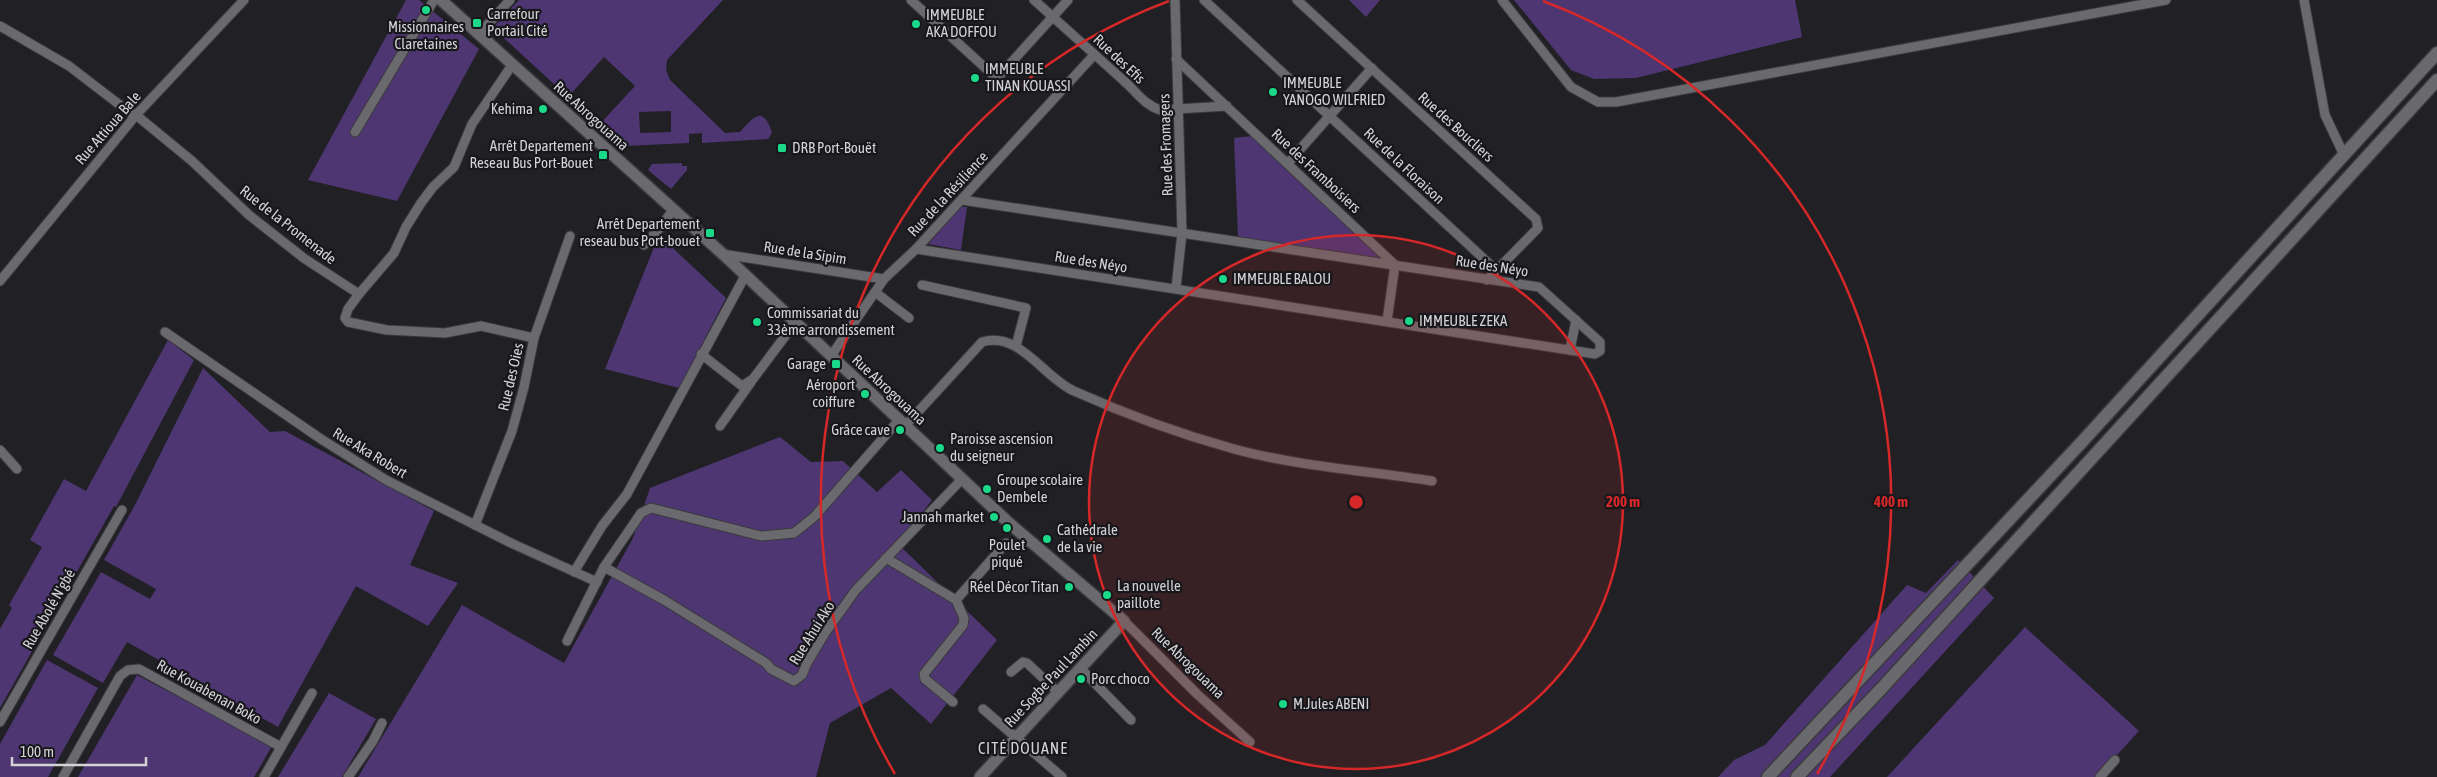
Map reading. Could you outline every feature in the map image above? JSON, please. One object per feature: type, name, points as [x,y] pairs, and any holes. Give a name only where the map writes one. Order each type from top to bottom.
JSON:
[{"type":"main road","points":[[1768,777],[2080,444],[2437,53]]},
{"type":"main road","points":[[1797,777],[1888,682],[2437,80]]},
{"type":"main road","points":[[1794,748],[1809,764]]},
{"type":"street","name":"Rue Attioua Bale","points":[[0,281],[136,115],[244,0]]},
{"type":"street","points":[[355,132],[434,0]]},
{"type":"street","name":"Rue Abrogouama","points":[[441,0],[722,254],[962,479],[1124,621],[1197,694],[1250,742]]},
{"type":"street","points":[[479,34],[510,0]]},
{"type":"street","points":[[911,0],[993,76],[1000,76],[1068,0]]},
{"type":"street","name":"Rue des Efis","points":[[1034,0],[1094,55],[1127,82],[1144,102],[1160,110],[1227,106]]},
{"type":"street","name":"Rue des Fromagers","points":[[1175,0],[1176,59],[1180,109],[1182,232],[1176,288]]},
{"type":"street","name":"Rue de la Floraison","points":[[1204,0],[1496,270]]},
{"type":"street","name":"Rue des Boucliers","points":[[1297,0],[1536,219],[1538,228],[1487,280]]},
{"type":"street","points":[[1502,0],[1571,87],[1598,102],[1616,102],[2166,0]]},
{"type":"street","points":[[2304,0],[2325,115],[2344,155]]},
{"type":"street","name":"Rue de la Promenade","points":[[0,26],[69,66],[129,112],[136,115],[192,161],[249,216],[305,259],[359,294]]},
{"type":"street","name":"Rue de la Résilience","points":[[831,356],[884,279],[916,249],[962,200],[1094,55]]},
{"type":"street","name":"Rue des Framboisiers","points":[[1176,59],[1395,265]]},
{"type":"street","points":[[512,65],[472,124],[454,166],[433,187],[421,203],[394,253],[359,294],[348,309],[345,318],[348,322],[387,330],[445,333],[482,326],[534,338]]},
{"type":"street","points":[[1288,163],[1372,68]]},
{"type":"street","name":"Rue des Néyo","points":[[916,249],[1594,354],[1600,351],[1600,342],[1539,287],[962,200]]},
{"type":"street","points":[[644,245],[673,210]]},
{"type":"street","name":"Rue des Oies","points":[[475,524],[512,432],[534,338],[570,236]]},
{"type":"street","name":"Rue de la Sipim","points":[[722,254],[884,279]]},
{"type":"street","points":[[1387,321],[1395,265]]},
{"type":"street","points":[[574,572],[602,526],[626,494],[745,276]]},
{"type":"street","points":[[922,285],[1026,308],[1016,346]]},
{"type":"street","points":[[875,292],[909,318]]},
{"type":"street","points":[[1570,350],[1576,320]]},
{"type":"street","points":[[720,426],[795,323]]},
{"type":"street","name":"Rue Aka Robert","points":[[165,332],[321,439],[378,475],[597,582]]},
{"type":"street","points":[[567,641],[604,567],[641,513],[650,508],[761,536],[794,532],[814,517],[902,423],[982,342],[993,339],[1016,346],[1060,382],[1075,391],[1142,418],[1234,449],[1267,456],[1432,481]]},
{"type":"street","points":[[701,354],[742,386],[753,380]]},
{"type":"street","points":[[0,450],[16,469]]},
{"type":"street","name":"Rue Ahui Ako","points":[[604,567],[664,600],[794,682],[802,675],[825,633],[855,591],[962,479]]},
{"type":"street","name":"Rue Abolé N'gbé","points":[[0,722],[122,510]]},
{"type":"street","points":[[956,600],[1006,543]]},
{"type":"street","points":[[886,558],[956,600],[964,618],[963,625],[924,674],[924,679],[930,685],[953,702]]},
{"type":"street","name":"Rue Sogbe Paul Lambin","points":[[980,777],[1124,621]]},
{"type":"street","points":[[1011,672],[1025,662],[1058,692]]},
{"type":"street","points":[[1080,668],[1131,720]]},
{"type":"street","name":"Rue Kouabenan Boko","points":[[62,777],[120,676],[128,670],[139,669],[281,746]]},
{"type":"street","points":[[264,777],[312,694]]},
{"type":"street","points":[[983,709],[1056,775]]},
{"type":"street","points":[[348,777],[373,741],[382,723]]},
{"type":"street","points":[[2100,777],[2116,760]]},
{"type":"shaded area","points":[[406,0],[419,0],[479,49],[397,201],[308,180]]},
{"type":"shaded area","points":[[519,0],[723,0],[667,60],[666,70],[670,80],[725,133],[740,132],[754,118],[762,116],[769,124],[772,133],[768,139],[702,143],[702,133],[689,134],[689,143],[624,146],[599,125],[635,86],[604,57],[568,97],[493,28]],"holes":[[[671,111],[671,132],[640,133],[639,112]]]},
{"type":"shaded area","points":[[1349,0],[1380,0],[1366,17]]},
{"type":"shaded area","points":[[1514,0],[1795,0],[1802,37],[1636,78],[1594,79],[1571,70]]},
{"type":"shaded area","points":[[1252,136],[1387,261],[1238,237],[1234,138]]},
{"type":"shaded area","points":[[682,163],[682,166],[687,166],[687,170],[671,189],[648,170],[652,164]]},
{"type":"shaded area","points":[[961,207],[967,207],[961,250],[928,244]]},
{"type":"shaded area","points":[[659,235],[726,298],[679,388],[605,369]]},
{"type":"shaded area","points":[[168,340],[194,360],[116,507],[114,506],[0,708],[0,629],[12,608],[9,605],[42,547],[30,540],[64,479],[86,491]]},
{"type":"shaded area","points":[[203,368],[270,432],[285,431],[434,511],[410,565],[458,583],[428,626],[356,586],[278,727],[127,642],[103,683],[53,655],[101,572],[150,599],[156,589],[104,560],[135,505]]},
{"type":"shaded area","points":[[780,437],[811,462],[843,461],[877,492],[901,470],[932,500],[898,544],[997,640],[931,724],[891,688],[830,723],[816,777],[358,777],[462,605],[564,663],[633,538],[650,488]]},
{"type":"shaded area","points":[[1958,560],[1994,598],[1830,777],[1718,777],[1734,760],[1765,745],[1907,585],[1926,593]]},
{"type":"shaded area","points":[[2025,627],[2139,731],[2097,777],[1887,777]]},
{"type":"shaded area","points":[[47,660],[98,688],[48,777],[0,777],[0,744]]},
{"type":"shaded area","points":[[137,675],[272,746],[254,777],[78,777]]},
{"type":"shaded area","points":[[329,693],[376,719],[342,777],[278,777]]},
{"type":"place","name":"Missionnaires Claretaines","points":[[426,10]]},
{"type":"place","name":"Carrefour Portail Cité","points":[[477,23]]},
{"type":"place","name":"IMMEUBLE AKA DOFFOU","points":[[916,24]]},
{"type":"place","name":"IMMEUBLE TINAN KOUASSI","points":[[975,78]]},
{"type":"place","name":"IMMEUBLE YANOGO WILFRIED","points":[[1273,92]]},
{"type":"place","name":"Kehima","points":[[543,109]]},
{"type":"place","name":"DRB Port-Bouët","points":[[782,148]]},
{"type":"place","name":"Arrêt Departement Reseau Bus Port-Bouet","points":[[603,155]]},
{"type":"place","name":"Arrêt Departement reseau bus Port-bouet","points":[[710,233]]},
{"type":"place","name":"IMMEUBLE BALOU","points":[[1223,279]]},
{"type":"place","name":"IMMEUBLE ZEKA","points":[[1409,321]]},
{"type":"place","name":"Commissariat du 33ème arrondissement","points":[[757,322]]},
{"type":"place","name":"Garage","points":[[836,364]]},
{"type":"place","name":"Aéroport coiffure","points":[[865,394]]},
{"type":"place","name":"Grâce cave","points":[[900,430]]},
{"type":"place","name":"Paroisse ascension du seigneur","points":[[940,448]]},
{"type":"place","name":"Groupe scolaire Dembele","points":[[987,489]]},
{"type":"place","name":"Jannah market","points":[[994,517]]},
{"type":"place","name":"Poulet piqué","points":[[1007,528]]},
{"type":"place","name":"Cathédrale de la vie","points":[[1047,539]]},
{"type":"place","name":"Réel Décor Titan","points":[[1069,587]]},
{"type":"place","name":"La nouvelle paillote","points":[[1107,595]]},
{"type":"place","name":"Porc choco","points":[[1081,679]]},
{"type":"place","name":"M.Jules ABENI","points":[[1283,704]]},
{"type":"district","name":"CITÉ DOUANE","points":[[1023,748]]}]
